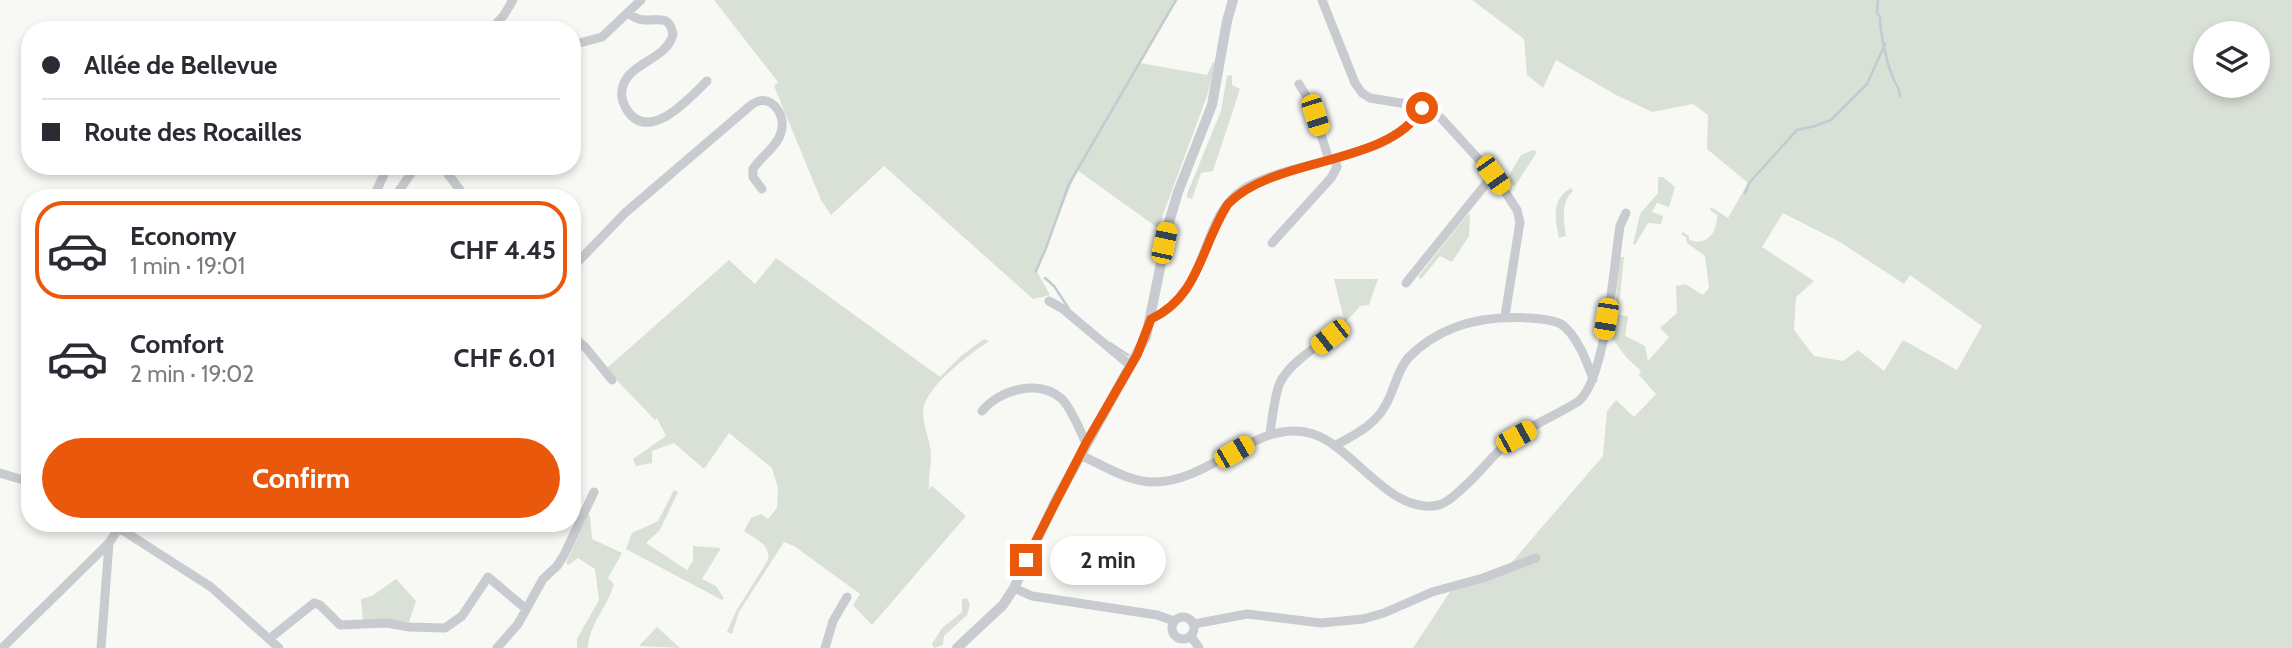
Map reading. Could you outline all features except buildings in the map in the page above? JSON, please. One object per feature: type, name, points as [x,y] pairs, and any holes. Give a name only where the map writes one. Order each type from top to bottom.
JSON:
[{"type":"street","points":[[499,21],[513,0]]},
{"type":"street","points":[[581,43],[603,37],[641,0]]},
{"type":"street","points":[[957,648],[1003,605],[1014,588],[1027,557],[1086,443],[1146,337],[1170,219],[1212,105],[1233,0]]},
{"type":"street","points":[[1322,0],[1359,89],[1370,98],[1422,108],[1441,118],[1493,175],[1517,210],[1520,222],[1505,316]]},
{"type":"street","points":[[628,13],[643,20],[657,18],[665,21],[673,34],[668,45],[624,82],[622,100],[630,114],[645,121],[662,119],[708,81]]},
{"type":"street","points":[[1272,243],[1331,178],[1336,169],[1312,105],[1299,84]]},
{"type":"street","points":[[581,259],[625,213],[750,106],[761,100],[776,107],[782,124],[776,143],[753,169],[753,177],[762,189]]},
{"type":"street","points":[[1151,319],[1168,311],[1186,291],[1221,215],[1238,193],[1268,178],[1332,160],[1374,144],[1404,130],[1422,108]]},
{"type":"street","points":[[1406,283],[1493,175]]},
{"type":"street","points":[[1080,455],[1130,478],[1161,481],[1197,472],[1270,434],[1304,431],[1336,445],[1361,469],[1403,499],[1440,505],[1474,478],[1509,441],[1579,401],[1587,392],[1602,343],[1620,226],[1626,213]]},
{"type":"street","points":[[1049,301],[1063,309],[1131,366]]},
{"type":"street","points":[[1336,445],[1359,433],[1378,418],[1387,404],[1401,368],[1431,339],[1453,327],[1505,316],[1560,324],[1576,343],[1593,379]]},
{"type":"street","points":[[1270,434],[1283,378],[1301,360],[1344,327]]},
{"type":"street","points":[[581,345],[612,380]]},
{"type":"street","points":[[982,411],[990,401],[1027,388],[1054,393],[1066,404],[1086,443]]},
{"type":"street","points":[[0,474],[21,479]]},
{"type":"street","points":[[581,519],[594,492]]},
{"type":"street","points":[[2,648],[109,543],[115,532]]},
{"type":"street","points":[[128,532],[211,587],[279,648]]},
{"type":"street","points":[[497,648],[518,624],[543,579],[557,566],[575,532]]},
{"type":"street","points":[[101,648],[109,543]]},
{"type":"street","points":[[1014,588],[1032,596],[1157,615],[1174,621],[1185,617],[1194,624],[1247,614],[1321,623],[1363,619],[1384,613],[1432,592],[1483,578],[1536,558]]},
{"type":"street","points":[[269,639],[314,603],[320,605],[340,625],[387,623],[445,628],[462,616],[488,577],[525,608]]},
{"type":"street","points":[[825,648],[832,621],[847,597]]},
{"type":"street","points":[[1174,621],[1173,632],[1180,644],[1191,636],[1194,624]]},
{"type":"street","points":[[1191,636],[1199,648]]},
{"type":"shaded area","points":[[714,0],[1176,0],[1140,63],[1207,75],[1213,62],[1215,64],[1207,96],[1158,228],[1077,170],[1036,270],[1050,295],[1033,299],[884,166],[831,215],[821,200],[774,86],[778,82]]},
{"type":"shaded area","points":[[1472,0],[2292,0],[2292,648],[1413,648],[1450,592],[1517,567],[1512,562],[1603,456],[1607,411],[1616,400],[1634,417],[1656,394],[1639,375],[1641,371],[1612,338],[1620,257],[1624,257],[1618,315],[1628,316],[1625,336],[1645,346],[1648,361],[1669,337],[1660,328],[1677,313],[1676,286],[1685,284],[1703,295],[1709,288],[1705,256],[1681,235],[1683,232],[1689,236],[1689,240],[1696,241],[1710,236],[1717,215],[1710,210],[1711,207],[1728,218],[1748,183],[1707,149],[1708,115],[1693,104],[1652,112],[1616,95],[1556,60],[1543,88],[1527,75],[1524,39]],"holes":[[[1783,213],[1840,242],[1904,284],[1910,275],[1982,326],[1957,370],[1903,340],[1884,371],[1858,350],[1843,361],[1814,356],[1794,330],[1796,297],[1814,281],[1762,247]]]},
{"type":"shaded area","points":[[1232,75],[1232,85],[1240,89],[1213,171],[1201,173],[1192,199],[1187,197],[1187,194],[1221,111],[1227,76]]},
{"type":"shaded area","points":[[1533,150],[1537,152],[1515,186],[1510,184],[1508,177],[1521,155]]},
{"type":"shaded area","points":[[1658,177],[1663,177],[1675,187],[1669,207],[1657,203],[1652,212],[1663,216],[1661,224],[1648,223],[1635,245],[1633,244],[1640,214],[1658,193]]},
{"type":"shaded area","points":[[1571,188],[1573,191],[1566,201],[1564,212],[1566,236],[1559,238],[1557,204]]},
{"type":"shaded area","points":[[1468,214],[1469,236],[1452,262],[1440,256],[1421,279],[1418,277]]},
{"type":"shaded area","points":[[776,258],[940,377],[961,356],[984,339],[989,341],[939,382],[925,403],[923,412],[931,451],[929,489],[932,486],[966,516],[872,625],[853,605],[860,594],[794,546],[784,542],[739,612],[732,634],[727,632],[736,611],[768,560],[765,546],[744,531],[751,518],[761,514],[768,519],[777,508],[778,488],[772,468],[729,433],[704,469],[674,443],[652,451],[652,463],[636,466],[633,459],[666,436],[657,418],[655,420],[606,369],[729,260],[755,284]]},
{"type":"shaded area","points":[[1334,279],[1378,279],[1369,305],[1360,306],[1345,323]]},
{"type":"shaded area","points":[[674,490],[678,492],[660,530],[646,543],[687,570],[693,561],[693,546],[721,548],[702,579],[716,586],[724,598],[722,600],[626,549],[632,533],[658,521]]},
{"type":"shaded area","points":[[588,515],[590,516],[592,539],[622,553],[608,578],[614,584],[595,623],[588,648],[577,648],[577,639],[599,600],[595,569],[578,558],[568,565],[566,563]]},
{"type":"shaded area","points":[[396,579],[416,601],[409,622],[363,620],[361,599],[372,596]]},
{"type":"shaded area","points":[[967,598],[970,605],[967,615],[944,636],[943,645],[934,648],[932,644],[942,628],[962,612],[962,599]]},
{"type":"shaded area","points":[[657,627],[680,648],[639,646]]},
{"type":"waterway","points":[[1036,271],[1069,184],[1176,0]]},
{"type":"waterway","points":[[1878,0],[1877,13],[1880,17],[1884,49],[1900,96]]},
{"type":"waterway","points":[[1745,193],[1749,183],[1797,130],[1831,120],[1867,84],[1885,44]]},
{"type":"waterway","points":[[1045,278],[1054,286],[1069,309]]},
{"type":"waterway","points":[[1110,343],[1128,355]]},
{"type":"route","points":[[1026,560],[1086,443],[1137,355],[1151,319],[1168,311],[1186,291],[1228,204],[1247,187],[1268,178],[1335,159],[1395,135],[1413,122],[1422,108]]}]
